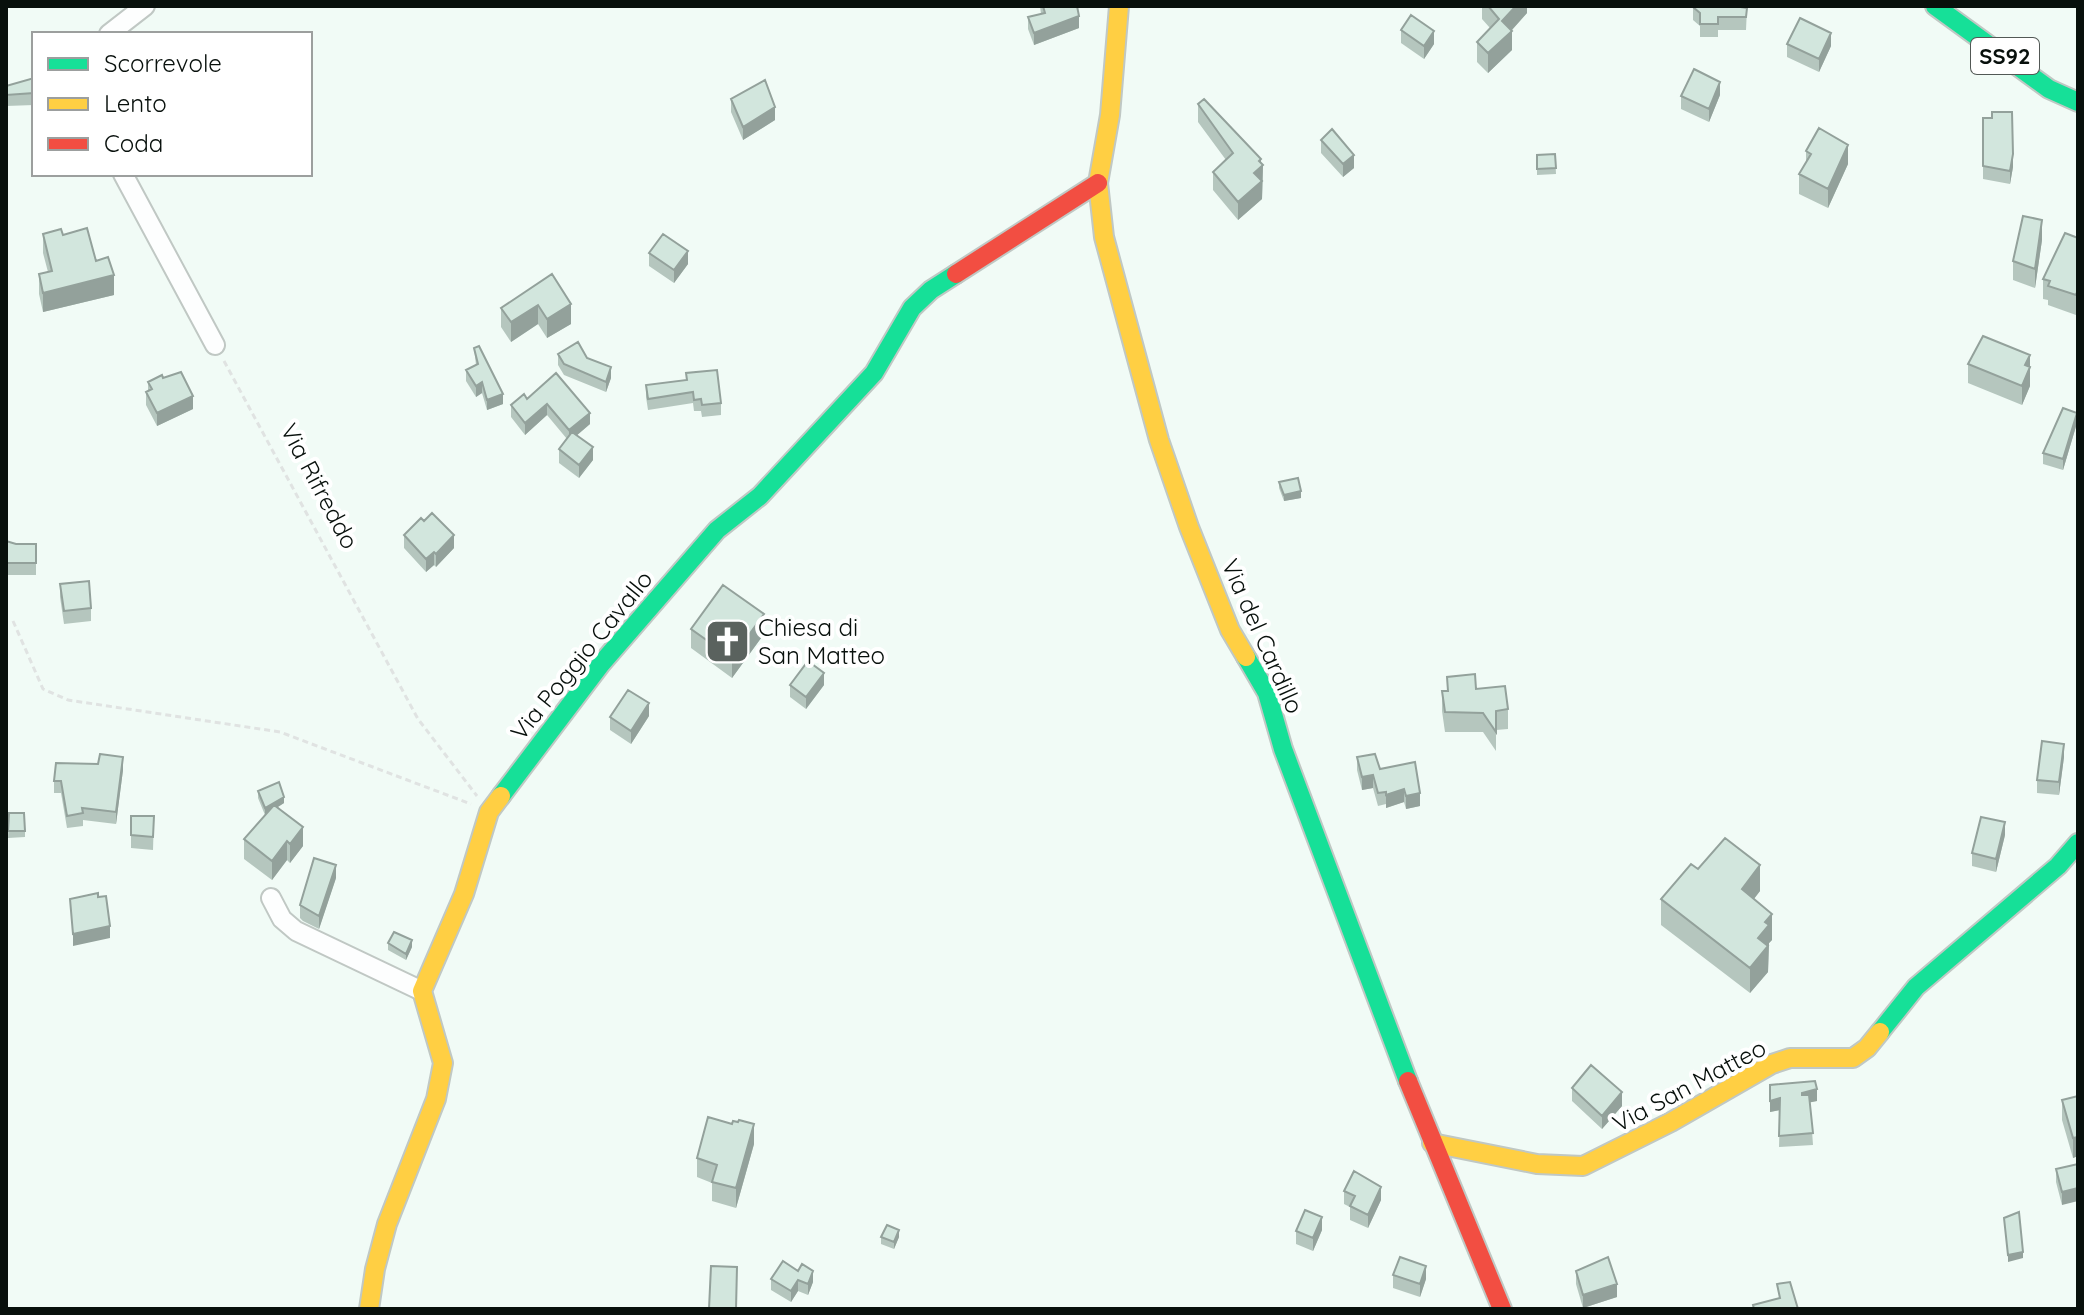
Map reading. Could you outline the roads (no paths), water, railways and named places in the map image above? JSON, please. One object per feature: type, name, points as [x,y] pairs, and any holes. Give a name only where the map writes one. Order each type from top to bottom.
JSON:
[{"type":"street","points":[[112,32],[145,6]]},
{"type":"street","name":"Via del Cardillo","points":[[1119,6],[1110,115],[1098,183],[1108,251],[1159,440],[1230,630],[1267,693],[1283,749],[1313,831],[1432,1143],[1502,1309]]},
{"type":"street","name":"SS92","points":[[1935,6],[2049,89],[2078,102]]},
{"type":"street","points":[[124,176],[215,345]]},
{"type":"street","name":"Via Poggio Cavallo","points":[[422,991],[464,894],[489,812],[601,664],[717,530],[760,496],[874,373],[912,308],[931,290],[1098,183]]},
{"type":"street","name":"Via San Matteo","points":[[1432,1143],[1537,1164],[1583,1166],[1632,1143],[1772,1064],[1790,1058],[1853,1058],[1867,1048],[1916,987],[2058,866],[2078,843]]},
{"type":"street","points":[[271,898],[282,919],[296,931],[422,991],[443,1063],[436,1099],[387,1224],[369,1309]]},
{"type":"place","name":"Chiesa di San Matteo","points":[[727,641]]}]
